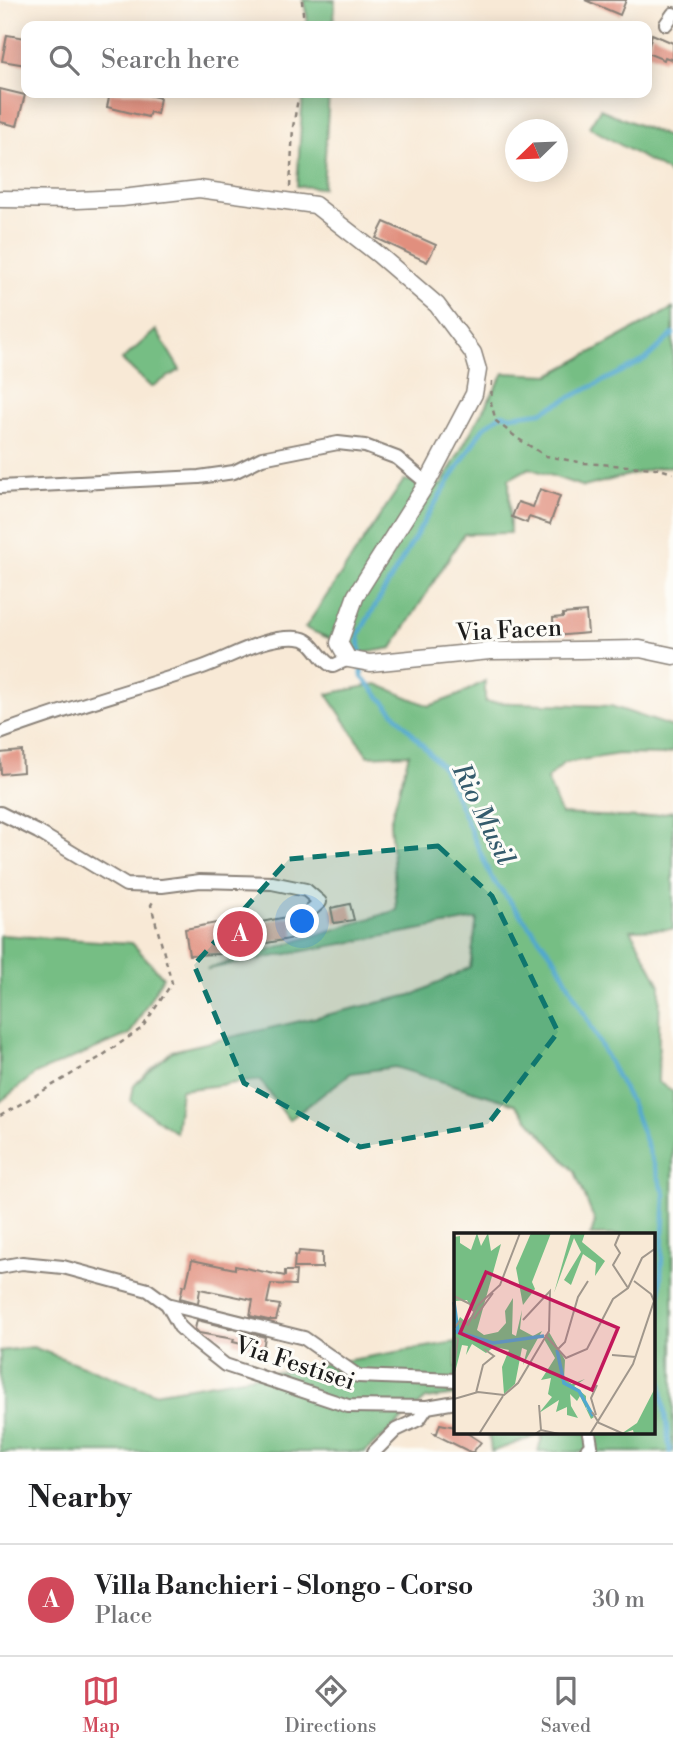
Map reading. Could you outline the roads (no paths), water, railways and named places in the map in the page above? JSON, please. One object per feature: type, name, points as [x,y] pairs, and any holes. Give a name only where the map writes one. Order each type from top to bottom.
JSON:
[{"type":"street","points":[[0,199],[122,198],[199,189],[315,205],[438,305],[473,353],[478,370],[474,394],[427,483],[356,595],[339,643],[348,659],[333,666],[326,663],[311,643],[299,637],[264,642],[206,666],[95,699],[0,733]]},
{"type":"street","points":[[0,487],[199,477],[234,472],[262,458],[338,443],[365,446],[397,458],[427,483]]},
{"type":"street","name":"Via Facen","points":[[348,659],[370,663],[490,651],[640,649],[673,656]]},
{"type":"street","points":[[0,813],[38,832],[126,884],[162,886],[200,881],[236,881],[272,883],[306,890],[320,902],[301,919]]},
{"type":"street","name":"Via Festisei","points":[[0,1267],[22,1263],[63,1267],[148,1290],[167,1304],[180,1327],[225,1365],[348,1406],[427,1407],[449,1403]]},
{"type":"street","points":[[167,1304],[304,1338],[358,1376],[454,1380]]},
{"type":"street","points":[[374,1452],[396,1430],[419,1419],[427,1407]]},
{"type":"street","points":[[585,1452],[591,1445],[589,1434]]},
{"type":"waterway","name":"Rio Musil","points":[[670,1452],[657,1354],[665,1195],[632,1105],[556,960],[491,877],[444,769],[362,677],[359,634],[429,513],[483,428],[502,414],[511,416],[541,412],[645,360],[673,334]]},
{"type":"place","name":"Villa Banchieri - Slongo - Corso","points":[[240,934]]}]
